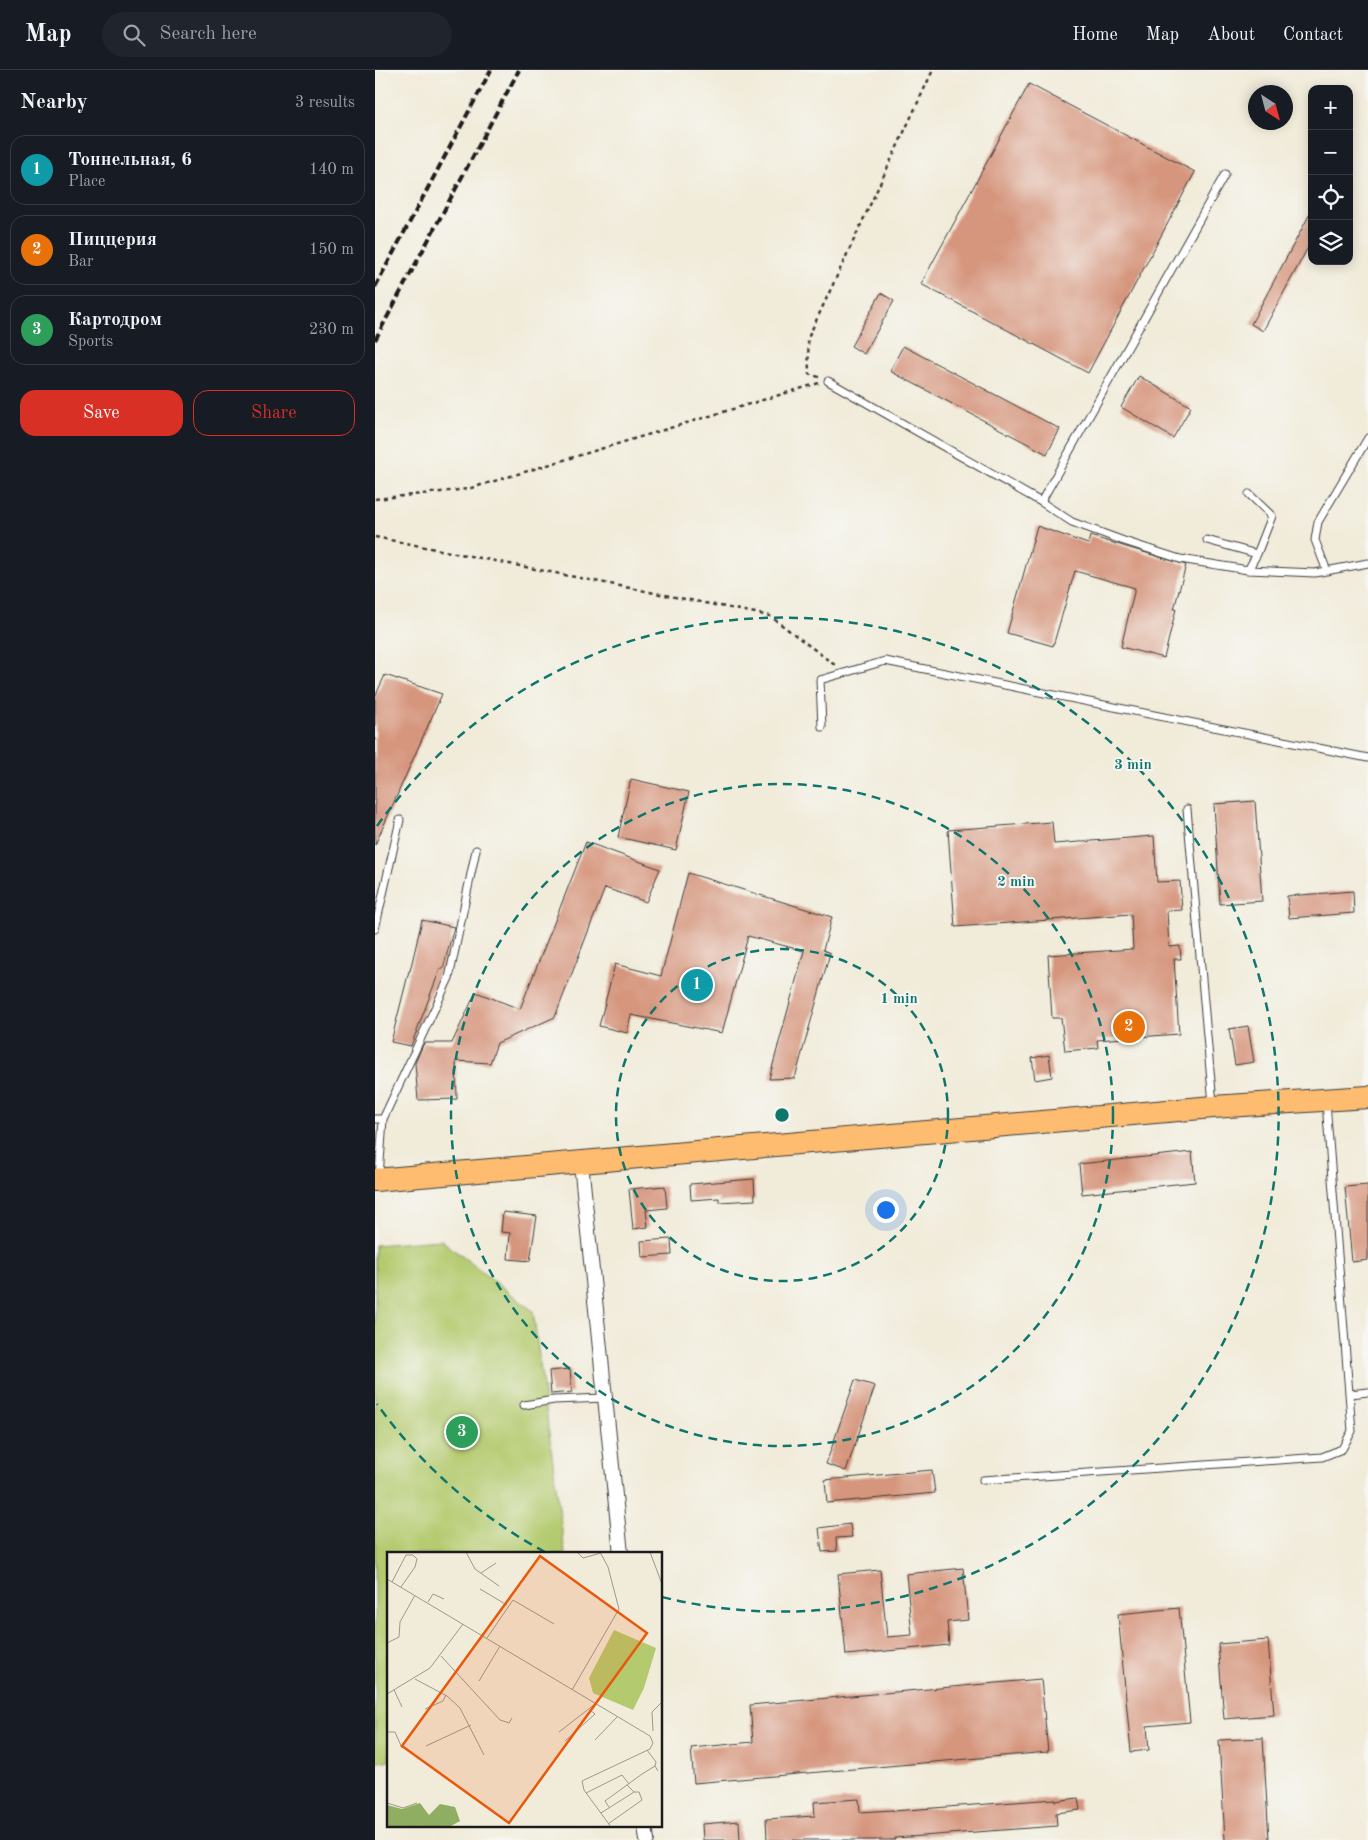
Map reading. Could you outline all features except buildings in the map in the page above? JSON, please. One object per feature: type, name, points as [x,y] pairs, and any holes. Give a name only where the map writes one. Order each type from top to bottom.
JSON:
[{"type":"main road","points":[[377,1180],[1213,1107],[1368,1097]]},
{"type":"street","points":[[581,1163],[621,1552]]},
{"type":"lane","points":[[1041,502],[1225,174]]},
{"type":"lane","points":[[828,380],[1041,502],[1072,522],[1124,542],[1180,559],[1248,570],[1315,573],[1368,563]]},
{"type":"lane","points":[[1327,571],[1315,540],[1318,522],[1368,438]]},
{"type":"lane","points":[[1248,570],[1257,554],[1272,516],[1249,494]]},
{"type":"lane","points":[[1207,540],[1257,554]]},
{"type":"lane","points":[[822,727],[820,680],[885,661],[1368,758]]},
{"type":"lane","points":[[1187,809],[1213,1107]]},
{"type":"lane","points":[[375,929],[400,820]]},
{"type":"lane","points":[[377,1180],[383,1119],[449,978],[475,850]]},
{"type":"lane","points":[[983,1480],[1322,1458],[1342,1449],[1352,1431],[1326,1100]]},
{"type":"lane","points":[[375,1119],[383,1119]]},
{"type":"lane","points":[[1349,1394],[1368,1392]]},
{"type":"lane","points":[[524,1405],[554,1400],[605,1398]]},
{"type":"path","points":[[828,380],[809,374],[808,338],[933,70]]},
{"type":"path","points":[[375,499],[468,489],[828,380]]},
{"type":"path","points":[[375,537],[770,616],[845,673]]},
{"type":"green space","points":[[441,1240],[533,1311],[565,1552],[387,1552],[387,1760],[375,1763],[375,1245]]},
{"type":"railway","points":[[375,287],[491,70]]},
{"type":"railway","points":[[375,340],[519,70]]},
{"type":"place","name":"Тоннельная, 6","points":[[697,985]]},
{"type":"place","name":"Пиццерия","points":[[1129,1027]]},
{"type":"place","name":"Картодром","points":[[462,1432]]}]
